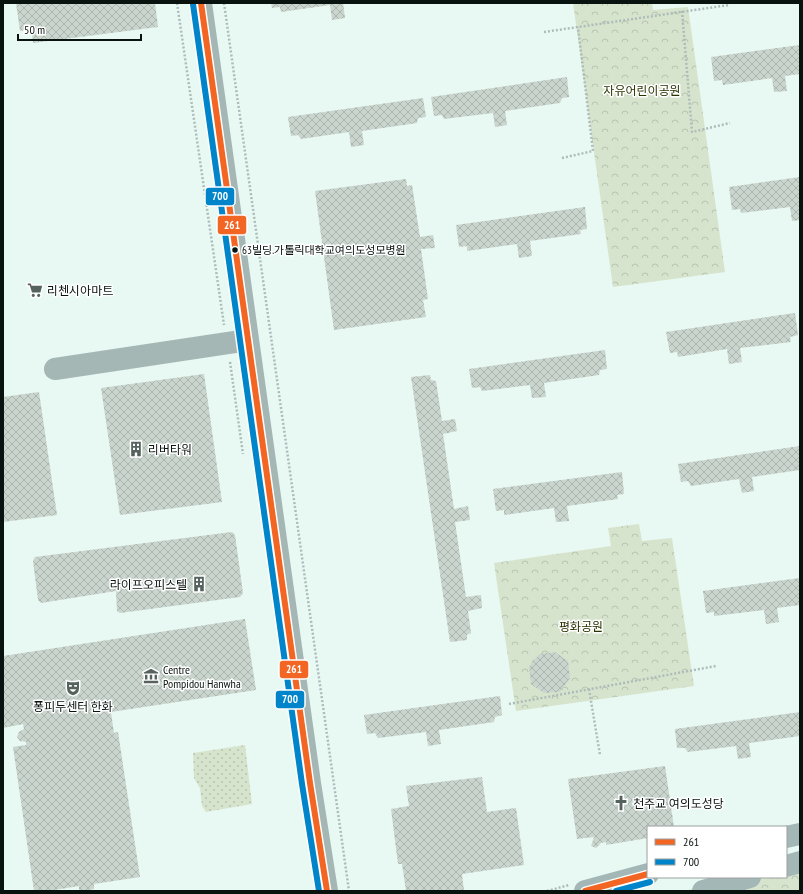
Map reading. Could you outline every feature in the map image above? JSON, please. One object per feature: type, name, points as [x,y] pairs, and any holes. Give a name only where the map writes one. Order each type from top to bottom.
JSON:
[{"type":"main road","points":[[787,837],[800,834]]},
{"type":"main road","points":[[787,866],[800,862]]},
{"type":"main road","points":[[584,891],[647,874]]},
{"type":"main road","points":[[703,891],[747,878]]},
{"type":"street","points":[[201,3],[327,891]]},
{"type":"street","points":[[56,369],[248,340]]},
{"type":"path","points":[[177,3],[244,461]]},
{"type":"path","points":[[224,3],[349,891]]},
{"type":"path","points":[[544,32],[729,5]]},
{"type":"path","points":[[682,12],[692,132],[730,124]]},
{"type":"path","points":[[562,158],[593,151],[578,27]]},
{"type":"path","points":[[509,704],[716,666]]},
{"type":"path","points":[[589,689],[600,755]]},
{"type":"green space","name":"자유어린이공원","points":[[573,3],[652,3],[653,10],[688,7],[725,272],[613,287]]},
{"type":"green space","name":"평화공원","points":[[639,524],[642,541],[672,538],[694,686],[516,711],[494,563],[611,546],[608,528]]},
{"type":"green space","points":[[245,745],[252,804],[206,812],[202,806],[200,788],[194,778],[193,753]]},
{"type":"green space","points":[[800,856],[800,891],[685,891],[728,878],[787,878],[787,860]]},
{"type":"building","points":[[16,3],[155,3],[158,27],[33,43],[33,29],[20,31]]},
{"type":"building","points":[[271,3],[343,3],[345,18],[332,20],[330,5],[281,12],[280,7],[272,8]]},
{"type":"building","points":[[800,45],[800,74],[785,76],[787,91],[774,92],[772,78],[723,85],[722,80],[714,81],[711,57]]},
{"type":"building","points":[[567,77],[569,97],[562,98],[560,103],[505,111],[507,125],[495,127],[493,113],[444,119],[442,115],[434,116],[431,97]]},
{"type":"building","points":[[423,98],[426,117],[418,118],[417,123],[362,131],[364,145],[351,147],[349,132],[301,139],[298,135],[291,136],[288,117]]},
{"type":"building","points":[[800,177],[800,220],[792,221],[790,207],[741,213],[740,209],[732,210],[729,187]]},
{"type":"building","points":[[406,179],[407,186],[412,185],[420,237],[433,235],[435,248],[421,249],[428,299],[423,300],[426,317],[334,330],[315,191]]},
{"type":"building","points":[[585,207],[587,229],[580,230],[581,234],[530,241],[532,256],[519,258],[517,244],[467,251],[467,246],[459,247],[456,225]]},
{"type":"building","points":[[795,313],[798,335],[790,337],[791,342],[740,348],[742,362],[729,364],[727,349],[678,357],[677,352],[670,353],[666,332]]},
{"type":"building","points":[[605,350],[607,369],[600,370],[599,375],[544,383],[546,397],[532,398],[530,385],[482,391],[480,387],[472,388],[469,369]]},
{"type":"building","points":[[204,374],[222,502],[120,515],[101,388]]},
{"type":"building","points":[[430,375],[431,380],[436,381],[442,421],[455,419],[457,431],[443,434],[454,509],[468,506],[470,520],[455,522],[466,597],[481,595],[482,608],[468,611],[471,633],[467,635],[467,640],[450,642],[411,377]]},
{"type":"building","points":[[39,392],[57,515],[3,522],[3,397]]},
{"type":"building","points":[[800,446],[800,470],[752,477],[754,491],[742,493],[739,479],[691,486],[688,481],[681,482],[678,464]]},
{"type":"building","points":[[622,472],[624,494],[617,495],[618,499],[567,506],[569,521],[556,522],[554,508],[504,515],[504,510],[496,511],[493,489]]},
{"type":"building","points":[[232,532],[235,535],[243,593],[240,597],[120,613],[117,611],[116,591],[41,603],[38,600],[33,561],[35,557]]},
{"type":"building","points":[[800,578],[800,605],[777,608],[779,622],[766,624],[764,610],[714,616],[714,612],[706,613],[703,591]]},
{"type":"building","points":[[245,619],[256,690],[111,712],[114,733],[118,732],[140,877],[94,884],[94,889],[84,891],[79,890],[79,886],[48,891],[34,891],[13,747],[26,745],[26,742],[20,741],[17,737],[19,732],[24,729],[23,724],[3,728],[3,656]]},
{"type":"building","points":[[555,652],[568,661],[570,678],[560,692],[544,693],[531,684],[529,667],[539,654]]},
{"type":"building","points":[[500,696],[502,715],[495,717],[494,722],[439,730],[441,744],[428,746],[426,732],[378,738],[375,733],[367,734],[364,715]]},
{"type":"building","points":[[800,712],[800,736],[749,743],[751,757],[738,759],[736,746],[688,752],[685,748],[677,748],[675,729]]},
{"type":"building","name":"천주교 여의도성당","points":[[665,766],[674,826],[647,826],[647,838],[606,845],[606,842],[601,843],[596,848],[591,846],[594,837],[577,839],[568,779]]},
{"type":"building","points":[[482,777],[487,812],[516,808],[524,865],[462,874],[464,891],[406,891],[402,864],[398,864],[391,809],[409,806],[406,786]]},
{"type":"transit line","name":"261","points":[[201,3],[310,783],[327,891]]},
{"type":"transit line","name":"700","points":[[193,4],[302,784],[319,891]]},
{"type":"transit line","name":"261","points":[[585,891],[647,874]]},
{"type":"transit line","name":"700","points":[[616,891],[650,882]]},
{"type":"place","name":"63빌딩.가톨릭대학교여의도성모병원","points":[[235,250]]},
{"type":"place","name":"리첸시아마트","points":[[35,290]]},
{"type":"place","name":"리버타워","points":[[136,449]]},
{"type":"place","name":"라이프오피스텔","points":[[199,584]]},
{"type":"place","name":"Centre Pompidou Hanwha","points":[[151,676]]},
{"type":"place","name":"퐁피두센터 한화","points":[[73,688]]},
{"type":"place","name":"천주교 여의도성당","points":[[621,803]]}]
